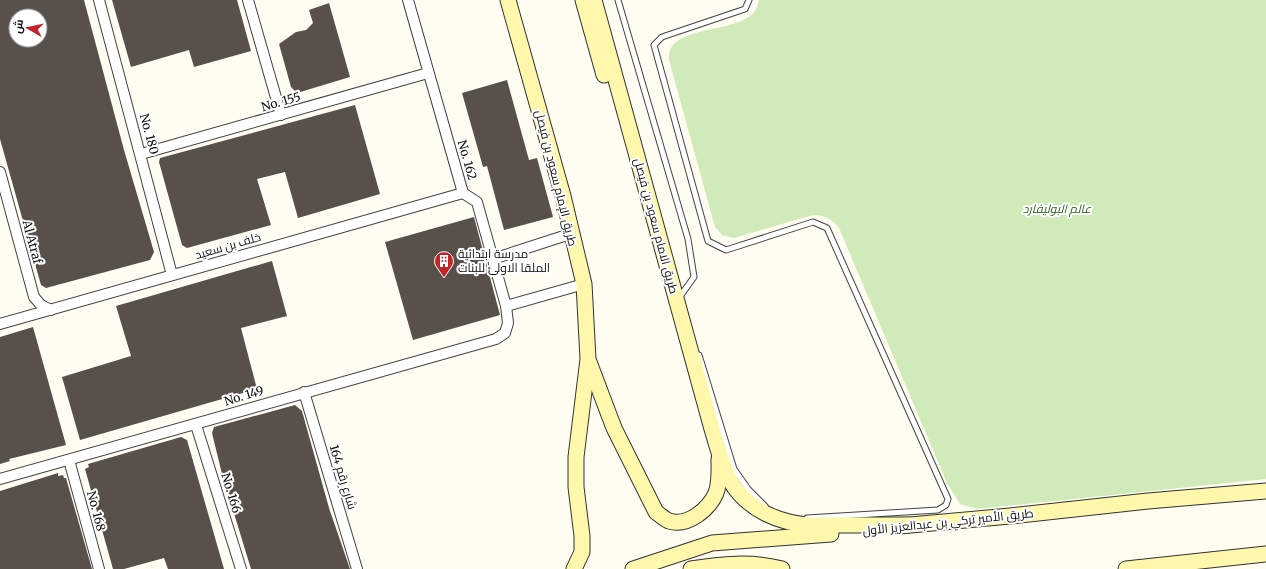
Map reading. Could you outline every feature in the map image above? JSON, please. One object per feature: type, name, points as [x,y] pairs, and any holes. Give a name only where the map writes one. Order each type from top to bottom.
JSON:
[{"type":"main road","name":"طريق الإمام سعود بن فيصل","points":[[508,0],[563,196],[570,234],[584,284],[588,359]]},
{"type":"main road","points":[[583,0],[647,228],[665,280],[680,301]]},
{"type":"main road","name":"طريق الامام سعود بن فيصل","points":[[594,0],[680,301],[719,452]]},
{"type":"main road","points":[[588,359],[614,428],[656,512],[661,516],[668,520],[683,522],[696,516],[708,505],[716,493],[718,484],[719,452]]},
{"type":"main road","points":[[574,569],[582,552],[582,536],[576,486],[576,457],[588,359]]},
{"type":"main road","points":[[719,452],[730,481],[739,493],[763,513],[779,520],[796,524],[812,525],[909,525]]},
{"type":"main road","name":"طريق الأمير تركي بن عبدالعزيز الأول","points":[[633,569],[712,543],[830,534],[909,525],[1266,491]]},
{"type":"main road","points":[[1126,569],[1266,554]]},
{"type":"main road","points":[[691,569],[724,564],[744,564],[782,569]]},
{"type":"main road","points":[[723,569],[744,564]]},
{"type":"street","name":"No. 180","points":[[99,0],[172,275]]},
{"type":"street","points":[[248,0],[281,115]]},
{"type":"street","name":"No. 162","points":[[408,0],[463,193],[477,202],[506,306],[508,322],[506,333],[496,339]]},
{"type":"street","name":"No. 155","points":[[141,154],[428,73]]},
{"type":"street","name":"Al Atraf","points":[[0,172],[34,297],[41,305],[51,310]]},
{"type":"street","name":"خلف بن سعيد","points":[[0,324],[463,193]]},
{"type":"street","points":[[493,259],[570,234]]},
{"type":"street","points":[[506,306],[584,284]]},
{"type":"street","name":"No. 149","points":[[0,479],[196,425],[304,392],[496,339]]},
{"type":"street","name":"شارع رقم 164","points":[[304,392],[357,569]]},
{"type":"street","name":"No. 166","points":[[196,425],[241,569]]},
{"type":"street","name":"No. 168","points":[[69,460],[99,569]]},
{"type":"lane","points":[[600,0],[680,301],[690,325]]},
{"type":"lane","points":[[618,0],[688,239],[694,277],[680,301]]},
{"type":"lane","points":[[749,0],[745,9],[662,37],[654,45],[708,241],[726,250],[813,222],[827,228],[948,499],[946,505],[938,510],[797,518],[790,516]]},
{"type":"lane","points":[[697,348],[734,469],[748,489],[764,505],[770,508]]},
{"type":"green space","name":"عالم البوليفارد","points":[[759,0],[1266,0],[1266,479],[978,509],[960,504],[947,483],[839,228],[831,220],[825,217],[813,215],[734,238],[722,235],[715,227],[669,60],[669,52],[679,40],[691,34],[734,24],[746,19],[755,11]]},
{"type":"building","points":[[0,0],[84,0],[124,150],[154,252],[150,260],[46,288],[41,285],[0,139]]},
{"type":"building","points":[[112,0],[237,0],[251,51],[194,67],[189,50],[131,67]]},
{"type":"building","points":[[329,3],[350,77],[297,93],[291,87],[279,44],[296,32],[306,30],[313,23],[309,10]]},
{"type":"building","points":[[507,80],[529,160],[537,158],[553,217],[504,230],[487,166],[483,167],[462,93]]},
{"type":"building","points":[[355,105],[380,194],[298,218],[285,172],[257,179],[271,225],[187,248],[182,245],[159,162],[160,158]]},
{"type":"building","name":"مدرسة ابتدائية الملقا الاولئ للبنات","points":[[474,217],[500,315],[413,340],[385,242]]},
{"type":"building","points":[[272,261],[287,316],[241,328],[257,389],[80,440],[62,377],[131,356],[116,306]]},
{"type":"building","points":[[33,327],[66,445],[9,459],[10,461],[0,464],[0,337]]},
{"type":"building","points":[[295,405],[302,411],[329,508],[350,569],[251,569],[222,474],[212,433],[214,427]]},
{"type":"building","points":[[181,437],[187,440],[224,569],[168,569],[164,558],[124,569],[113,569],[85,469],[89,467],[88,464]]},
{"type":"building","points":[[58,473],[58,476],[63,475],[64,478],[66,478],[92,569],[0,569],[0,491]]},
{"type":"place","name":"مدرسة ابتدائية الملقا الاولئ للبنات","points":[[444,278]]}]
